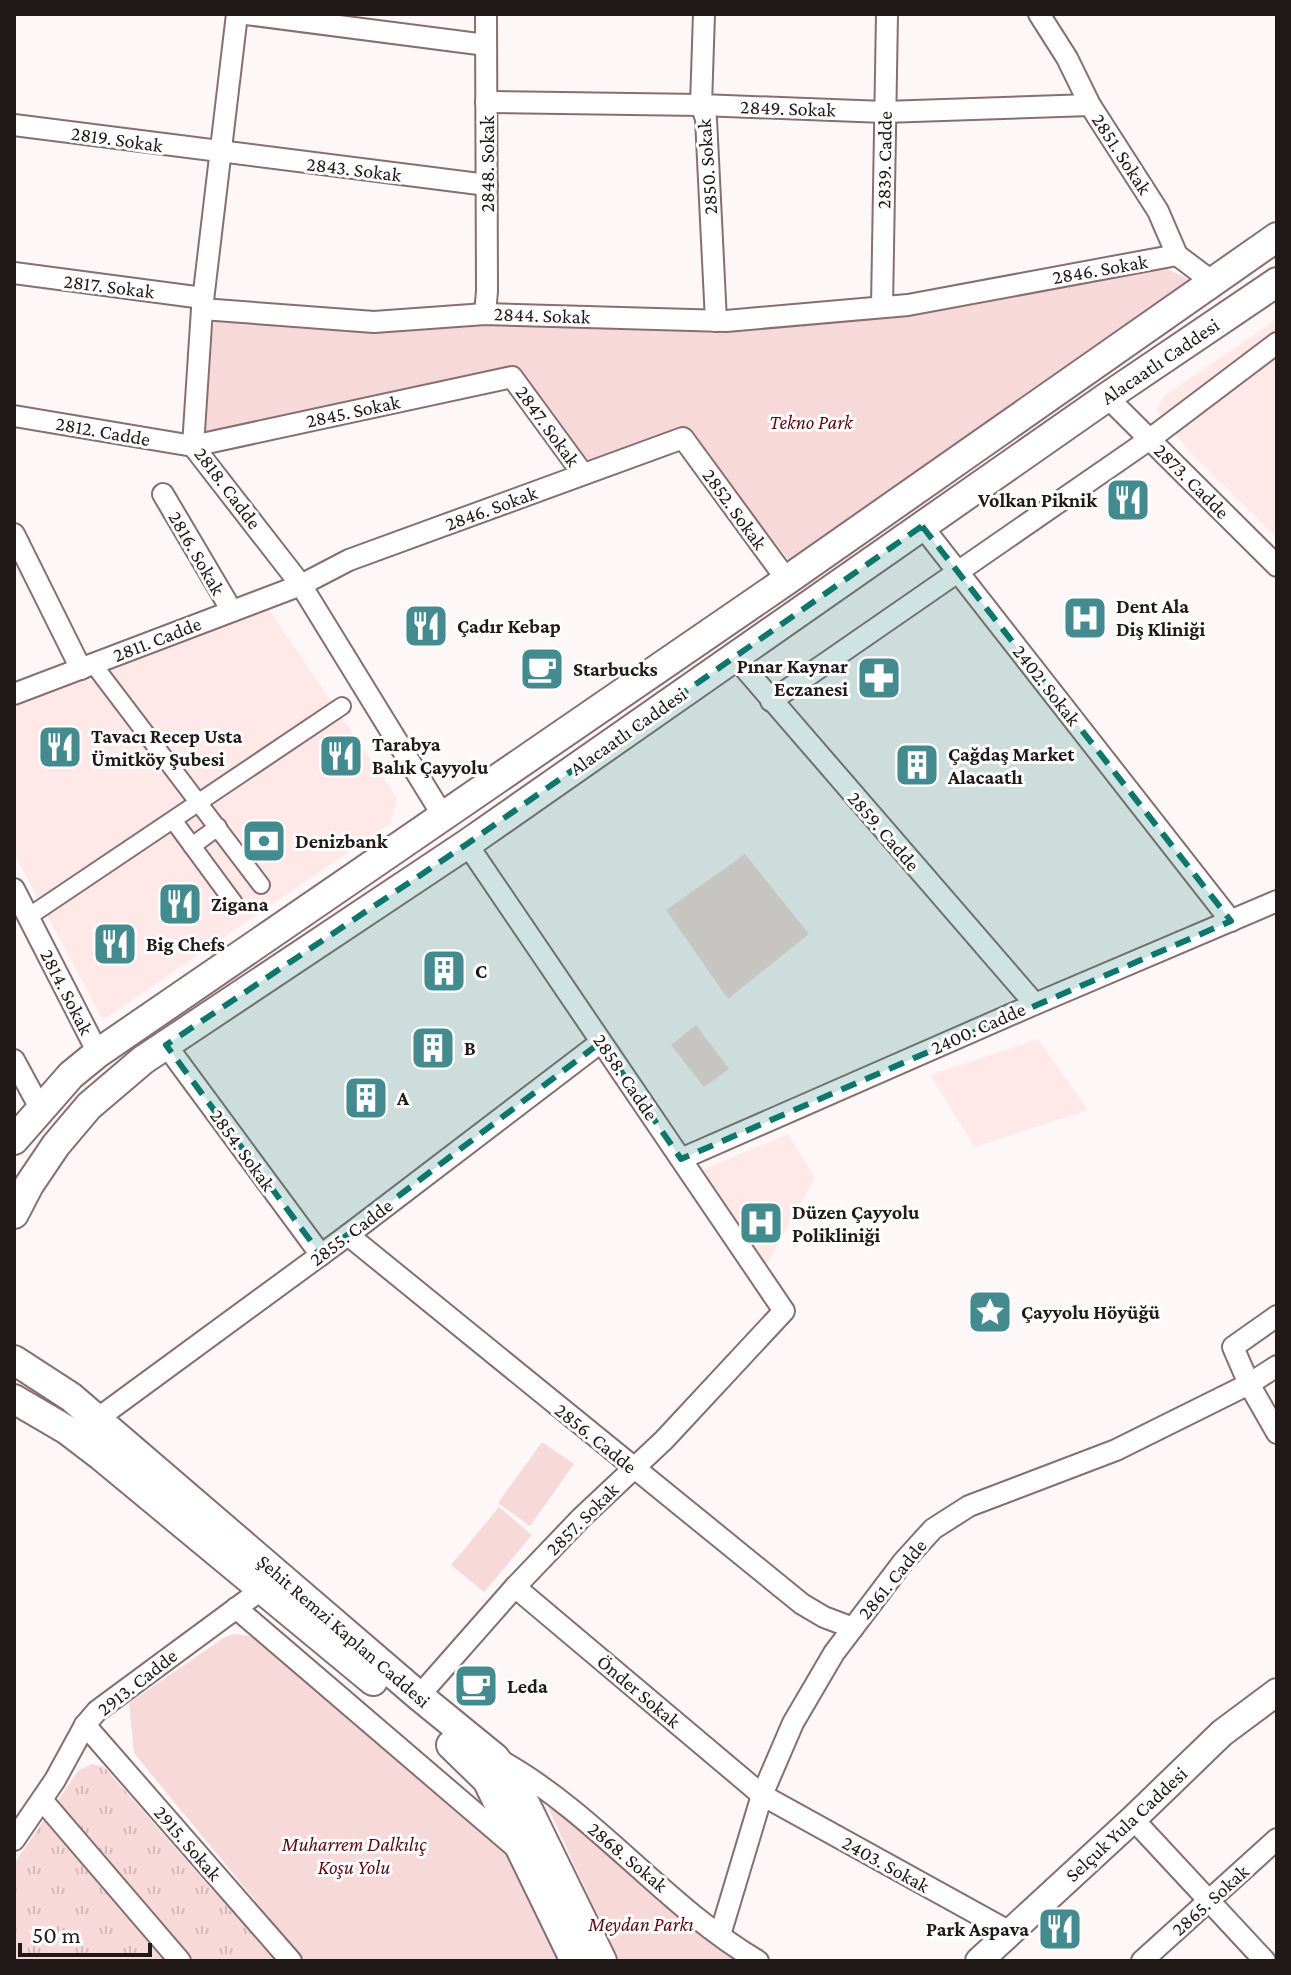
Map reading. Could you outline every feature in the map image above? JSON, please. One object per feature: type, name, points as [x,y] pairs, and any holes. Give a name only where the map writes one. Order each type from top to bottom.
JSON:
[{"type":"main road","points":[[1251,256],[1277,222]]},
{"type":"main road","name":"Alacaatlı Caddesi","points":[[14,1140],[40,1108],[98,1053],[787,580],[1277,237]]},
{"type":"main road","name":"Alacaatlı Caddesi","points":[[14,1214],[41,1165],[89,1106],[166,1045],[467,844],[1107,397],[1277,282]]},
{"type":"main road","name":"Şehit Remzi Kaplan Caddesi","points":[[14,1360],[58,1388],[97,1419],[495,1758],[519,1791],[602,1961]]},
{"type":"main road","name":"Şehit Remzi Kaplan Caddesi","points":[[14,1399],[67,1430],[478,1768],[495,1795],[575,1961]]},
{"type":"main road","points":[[14,1424],[67,1430]]},
{"type":"street","name":"2818. Cadde","points":[[237,14],[202,304],[193,446],[301,585],[443,816]]},
{"type":"street","points":[[246,14],[486,45]]},
{"type":"street","name":"2848. Sokak","points":[[485,314],[486,14]]},
{"type":"street","name":"2850. Sokak","points":[[704,14],[701,105],[706,119],[716,321]]},
{"type":"street","name":"2839. Cadde","points":[[882,307],[887,14]]},
{"type":"street","name":"2851. Sokak","points":[[1039,14],[1067,58],[1090,105],[1158,211],[1177,255],[1214,283]]},
{"type":"street","name":"2849. Sokak","points":[[486,102],[701,105],[884,112],[1090,105]]},
{"type":"street","name":"2819. Sokak","points":[[14,125],[220,153]]},
{"type":"street","name":"2843. Sokak","points":[[220,153],[487,185]]},
{"type":"street","name":"2846. Sokak","points":[[882,307],[908,305],[1177,255]]},
{"type":"street","name":"2817. Sokak","points":[[14,273],[202,304]]},
{"type":"street","name":"2844. Sokak","points":[[202,304],[374,322],[485,314],[716,321],[882,307]]},
{"type":"street","points":[[771,701],[1150,439],[1277,343]]},
{"type":"street","name":"2845. Sokak","points":[[193,446],[512,377]]},
{"type":"street","name":"2847. Sokak","points":[[512,377],[583,474]]},
{"type":"street","name":"2873. Cadde","points":[[1107,397],[1277,566]]},
{"type":"street","name":"2812. Cadde","points":[[14,416],[193,446]]},
{"type":"street","name":"2846. Sokak","points":[[301,585],[349,560],[683,438]]},
{"type":"street","name":"2852. Sokak","points":[[683,438],[787,580]]},
{"type":"street","name":"2816. Sokak","points":[[163,494],[232,611]]},
{"type":"street","name":"2402. Sokak","points":[[922,526],[1231,921]]},
{"type":"street","points":[[14,534],[87,666],[199,803],[261,885]]},
{"type":"street","name":"2811. Cadde","points":[[14,694],[301,585]]},
{"type":"street","name":"2859. Cadde","points":[[734,656],[1035,1004]]},
{"type":"street","points":[[28,917],[342,706]]},
{"type":"street","points":[[173,820],[234,903]]},
{"type":"street","points":[[192,846],[218,827]]},
{"type":"street","name":"2858. Cadde","points":[[467,844],[784,1311]]},
{"type":"street","name":"2814. Sokak","points":[[14,889],[98,1053]]},
{"type":"street","name":"2400. Cadde","points":[[681,1159],[1277,901]]},
{"type":"street","name":"2855. Cadde","points":[[97,1419],[348,1235],[601,1042]]},
{"type":"street","name":"2854. Sokak","points":[[166,1045],[321,1255]]},
{"type":"street","points":[[14,1060],[40,1108]]},
{"type":"street","name":"2856. Cadde","points":[[348,1235],[802,1604],[853,1628]]},
{"type":"street","name":"2857. Sokak","points":[[419,1696],[515,1587],[581,1518],[680,1424],[784,1311]]},
{"type":"street","points":[[1277,1316],[1233,1347],[1249,1384],[1277,1433]]},
{"type":"street","name":"2861. Cadde","points":[[720,1935],[762,1795],[793,1723],[834,1653],[903,1562],[933,1529],[969,1506],[1116,1450],[1249,1384],[1277,1366]]},
{"type":"street","name":"Önder Sokak","points":[[515,1587],[762,1795]]},
{"type":"street","name":"2913. Cadde","points":[[14,1840],[42,1800],[85,1725],[113,1697],[261,1590]]},
{"type":"street","points":[[236,1608],[520,1852]]},
{"type":"street","name":"Selçuk Yula Caddesi","points":[[979,1961],[1222,1733],[1277,1692]]},
{"type":"street","name":"2915. Sokak","points":[[85,1725],[291,1961]]},
{"type":"street","name":"2868. Sokak","points":[[495,1758],[568,1808],[720,1935],[758,1961]]},
{"type":"street","name":"2403. Sokak","points":[[762,1795],[1010,1932]]},
{"type":"street","points":[[42,1800],[180,1961]]},
{"type":"street","points":[[1133,1819],[1265,1961]]},
{"type":"street","name":"2865. Sokak","points":[[1142,1961],[1277,1839]]},
{"type":"highlighted area","points":[[922,526],[1231,921],[681,1159],[601,1042],[321,1255],[166,1045],[467,844]]},
{"type":"shaded area","points":[[1277,319],[1277,538],[1191,453],[1156,411],[1164,396]]},
{"type":"shaded area","points":[[267,607],[397,798],[391,823],[103,1020],[14,854],[14,700]]},
{"type":"shaded area","points":[[1038,1039],[1088,1110],[975,1147],[930,1075]]},
{"type":"shaded area","name":"Düzen Çayyolu Polikliniği","points":[[788,1134],[815,1178],[764,1269],[697,1172]]},
{"type":"green space","name":"Tekno Park","points":[[1163,267],[1190,280],[790,562],[687,428],[586,465],[515,367],[220,440],[200,434],[214,321],[367,329],[488,325],[695,328]]},
{"type":"green space","points":[[745,854],[809,934],[728,999],[666,910]]},
{"type":"green space","points":[[696,1025],[729,1069],[704,1087],[671,1045]]},
{"type":"green space","points":[[542,1442],[574,1464],[530,1526],[498,1503]]},
{"type":"green space","points":[[499,1507],[532,1535],[484,1592],[451,1565]]},
{"type":"green space","name":"Muharrem Dalkılıç Koşu Yolu","points":[[235,1634],[257,1637],[507,1850],[563,1961],[305,1961],[134,1753],[129,1703],[225,1637]]},
{"type":"green space","points":[[92,1764],[104,1767],[275,1961],[14,1961],[14,1864],[78,1771]]},
{"type":"green space","name":"Meydan Parkı","points":[[542,1794],[746,1961],[618,1961]]},
{"type":"place","name":"Volkan Piknik","points":[[1128,500]]},
{"type":"place","name":"Dent Ala Diş Kliniği","points":[[1085,618]]},
{"type":"place","name":"Çadır Kebap","points":[[426,626]]},
{"type":"place","name":"Starbucks","points":[[542,669]]},
{"type":"place","name":"Pınar Kaynar Eczanesi","points":[[879,678]]},
{"type":"place","name":"Tavacı Recep Usta Ümitköy Şubesi","points":[[60,747]]},
{"type":"place","name":"Tarabya Balık Çayyolu","points":[[341,756]]},
{"type":"place","name":"Çağdaş Market Alacaatlı","points":[[917,765]]},
{"type":"place","name":"Denizbank","points":[[264,841]]},
{"type":"place","name":"Zigana","points":[[180,904]]},
{"type":"place","name":"Big Chefs","points":[[115,944]]},
{"type":"place","name":"C","points":[[444,971]]},
{"type":"place","name":"B","points":[[433,1048]]},
{"type":"place","name":"A","points":[[366,1098]]},
{"type":"place","name":"Düzen Çayyolu Polikliniği","points":[[761,1223]]},
{"type":"place","name":"Çayyolu Höyüğü","points":[[990,1312]]},
{"type":"place","name":"Leda","points":[[476,1686]]},
{"type":"place","name":"Park Aspava","points":[[1060,1929]]}]
